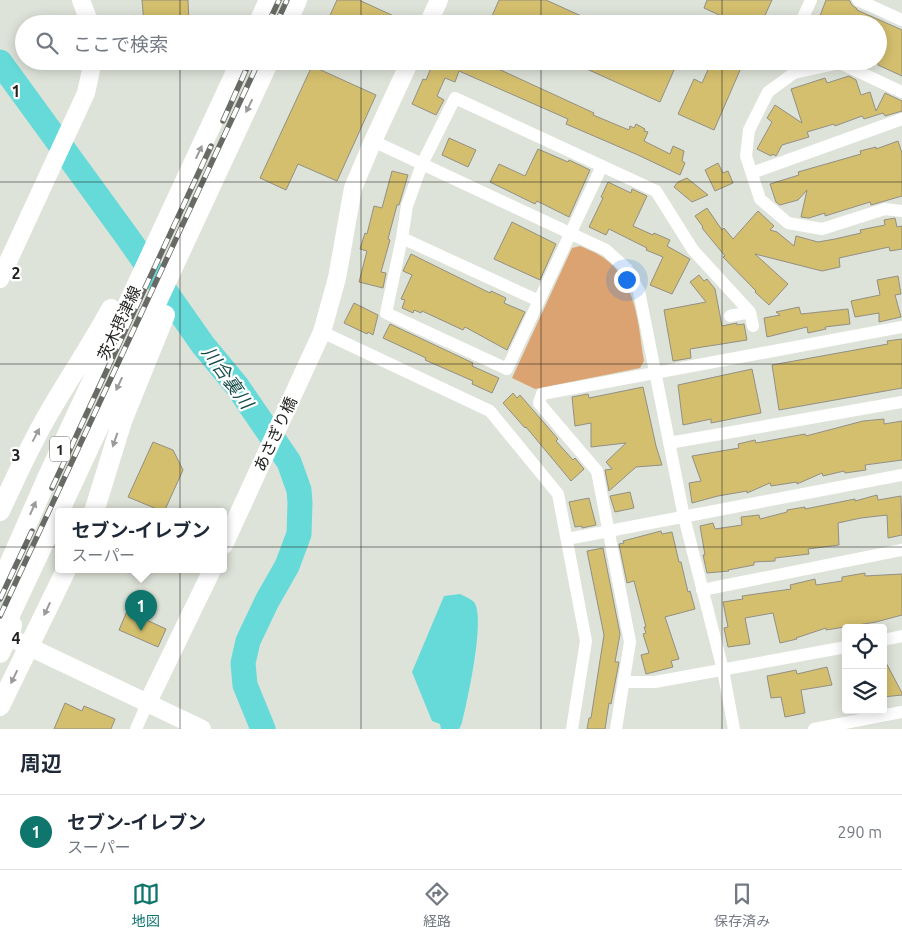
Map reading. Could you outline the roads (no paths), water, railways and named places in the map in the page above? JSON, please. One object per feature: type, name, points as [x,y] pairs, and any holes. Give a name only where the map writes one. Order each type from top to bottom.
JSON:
[{"type":"main road","points":[[262,15],[269,0]]},
{"type":"main road","points":[[290,15],[297,0]]},
{"type":"main road","points":[[0,511],[49,413],[89,350],[117,312],[159,236],[237,70]]},
{"type":"main road","points":[[95,508],[145,343],[199,224],[234,136],[265,70]]},
{"type":"main road","name":"茨木摂津線","points":[[0,586],[117,312]]},
{"type":"main road","name":"茨木摂津線","points":[[62,508],[145,343]]},
{"type":"main road","name":"茨木摂津線","points":[[0,635],[55,521]]},
{"type":"main road","points":[[0,570],[16,545]]},
{"type":"main road","points":[[0,653],[37,566],[38,556]]},
{"type":"main road","points":[[0,706],[65,573]]},
{"type":"street","points":[[81,0],[87,15]]},
{"type":"street","points":[[432,15],[439,0]]},
{"type":"street","points":[[804,15],[811,0]]},
{"type":"street","points":[[858,0],[902,20]]},
{"type":"street","points":[[0,279],[5,256],[39,195],[88,88],[91,70]]},
{"type":"street","name":"あさぎり橋","points":[[227,538],[322,332],[337,278],[353,188],[372,141],[406,70]]},
{"type":"street","points":[[789,70],[768,92],[749,130],[746,156],[760,199],[788,223],[822,229],[885,209],[902,211]]},
{"type":"street","points":[[855,70],[902,92]]},
{"type":"street","points":[[602,166],[507,368],[386,314],[407,206],[422,164],[455,98],[602,166],[656,191],[693,250],[750,312],[753,326]]},
{"type":"street","points":[[752,173],[902,120]]},
{"type":"street","points":[[372,141],[606,250],[627,269],[639,291],[684,517],[723,670],[734,729]]},
{"type":"street","points":[[402,238],[539,301]]},
{"type":"street","points":[[730,316],[750,312]]},
{"type":"street","points":[[616,729],[630,642],[596,471],[539,402],[542,394],[902,327]]},
{"type":"street","points":[[322,332],[490,411],[558,494],[586,641],[572,729]]},
{"type":"street","points":[[670,444],[902,402]]},
{"type":"street","points":[[567,539],[902,475]]},
{"type":"street","points":[[702,590],[902,550]]},
{"type":"street","points":[[136,729],[211,573]]},
{"type":"street","points":[[0,635],[194,726]]},
{"type":"street","points":[[887,639],[902,636]]},
{"type":"street","points":[[624,682],[655,682],[842,648]]},
{"type":"street","points":[[814,729],[851,726],[902,712]]},
{"type":"water","points":[[460,594],[474,602],[477,611],[477,642],[462,723],[459,729],[441,729],[440,724],[432,721],[412,672],[444,596]]},
{"type":"waterway","name":"川合裏川","points":[[0,62],[203,345],[237,386],[289,462],[299,490],[299,534],[287,566],[267,601],[248,641],[243,663],[245,685],[263,729]]},
{"type":"railway","points":[[272,15],[279,0]]},
{"type":"railway","points":[[280,15],[287,0]]},
{"type":"railway","points":[[223,121],[246,70]]},
{"type":"railway","points":[[0,616],[255,70]]},
{"type":"railway","points":[[52,488],[211,146]]},
{"type":"railway","points":[[0,599],[32,531]]},
{"type":"place","name":"セブン-イレブン","points":[[141,631]]}]
